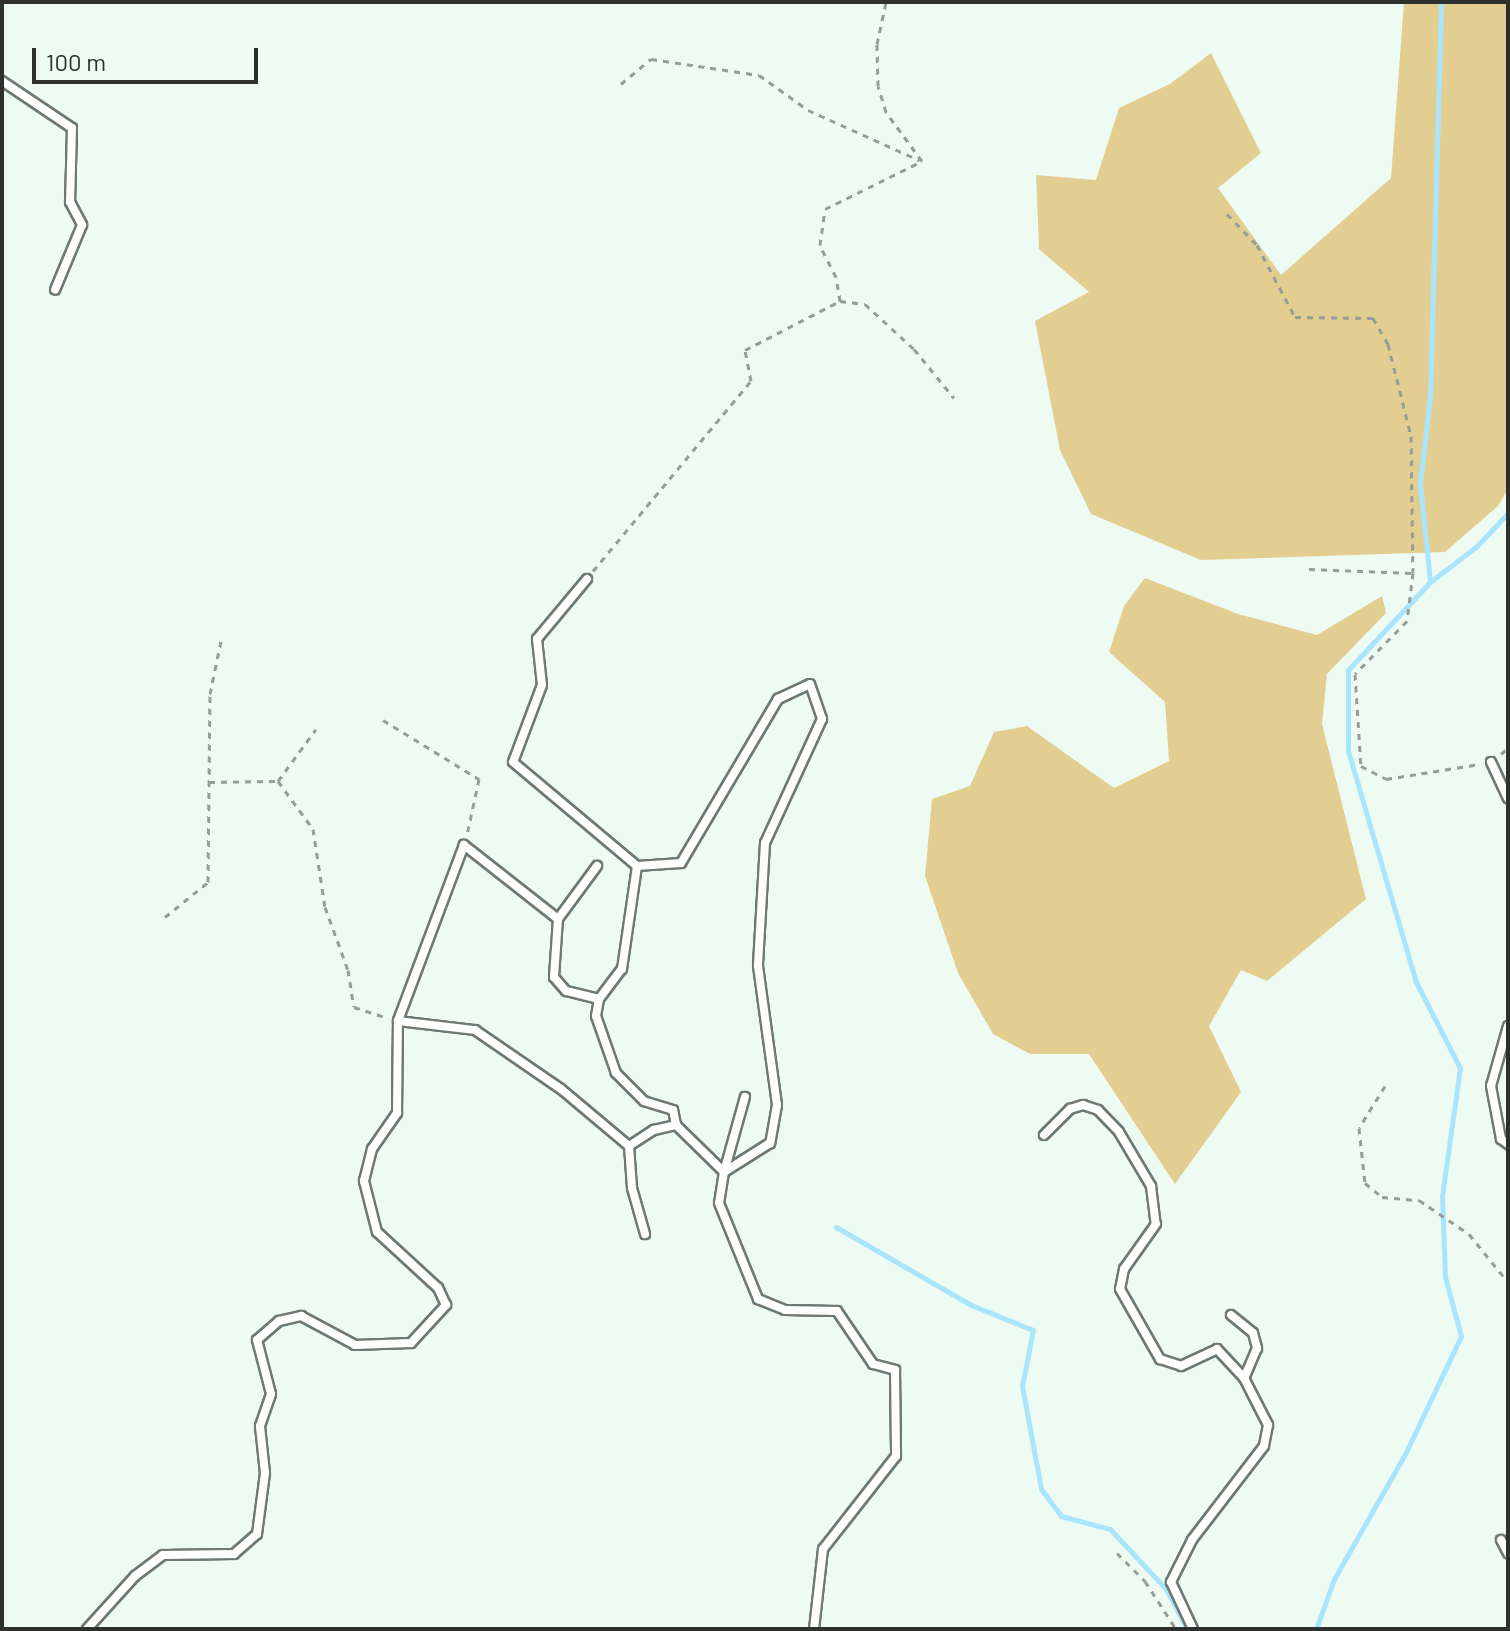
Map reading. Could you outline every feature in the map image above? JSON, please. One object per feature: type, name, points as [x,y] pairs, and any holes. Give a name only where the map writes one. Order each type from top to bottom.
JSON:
[{"type":"lane","points":[[2,81],[72,128],[70,202],[82,225],[55,290]]},
{"type":"lane","points":[[587,579],[537,639],[542,685],[513,762],[637,866],[681,863],[778,699],[810,684],[822,719],[765,843],[758,966],[777,1105],[770,1143],[724,1172]]},
{"type":"lane","points":[[1491,762],[1508,798]]},
{"type":"lane","points":[[87,1629],[135,1576],[163,1555],[234,1554],[257,1534],[265,1473],[260,1426],[271,1394],[257,1340],[279,1321],[301,1316],[355,1345],[411,1343],[446,1305],[438,1288],[377,1232],[364,1181],[372,1149],[397,1113],[398,1021],[464,845],[558,919]]},
{"type":"lane","points":[[597,866],[558,919],[554,977],[566,991],[599,999]]},
{"type":"lane","points":[[637,866],[622,969],[599,999],[596,1016],[616,1073],[644,1101],[673,1110],[676,1125],[724,1172]]},
{"type":"lane","points":[[398,1021],[475,1030],[561,1089],[629,1146],[632,1188],[645,1234]]},
{"type":"lane","points":[[1508,1026],[1491,1086],[1501,1139],[1508,1144]]},
{"type":"lane","points":[[745,1097],[724,1172],[719,1203],[758,1299],[785,1310],[837,1311],[873,1364],[895,1370],[896,1456],[823,1549],[814,1629]]},
{"type":"lane","points":[[1044,1135],[1070,1109],[1083,1105],[1098,1110],[1119,1132],[1151,1186],[1156,1224],[1124,1269],[1120,1289],[1160,1359],[1181,1366],[1217,1349],[1244,1378],[1268,1425],[1264,1446],[1192,1540],[1171,1582],[1193,1629]]},
{"type":"lane","points":[[629,1146],[654,1130],[676,1125]]},
{"type":"lane","points":[[1231,1315],[1253,1333],[1257,1348],[1244,1378]]},
{"type":"lane","points":[[1501,1540],[1508,1553]]},
{"type":"path","points":[[886,2],[877,44],[878,86],[886,112],[922,161]]},
{"type":"path","points":[[621,84],[651,59],[759,75],[808,110],[922,161]]},
{"type":"path","points":[[840,301],[836,277],[820,245],[825,209],[922,161]]},
{"type":"path","points":[[1227,214],[1257,245],[1295,317],[1373,318],[1388,344],[1411,436],[1413,573],[1407,621],[1355,674],[1361,766],[1386,779],[1491,762],[1508,748]]},
{"type":"path","points":[[587,579],[751,381],[745,350],[840,301],[865,304],[914,349],[954,398]]},
{"type":"path","points":[[1309,569],[1413,573]]},
{"type":"path","points":[[165,917],[208,882],[210,694],[221,641]]},
{"type":"path","points":[[383,720],[479,779],[464,845]]},
{"type":"path","points":[[278,781],[316,729]]},
{"type":"path","points":[[209,782],[278,781]]},
{"type":"path","points":[[278,781],[313,829],[325,907],[348,970],[354,1007],[398,1021]]},
{"type":"path","points":[[1385,1086],[1359,1128],[1365,1183],[1382,1197],[1419,1200],[1469,1234],[1508,1282]]},
{"type":"path","points":[[1117,1553],[1145,1581],[1176,1629]]},
{"type":"shaded area","points":[[1404,2],[1508,2],[1508,489],[1498,506],[1445,552],[1201,560],[1091,514],[1060,450],[1035,321],[1089,292],[1039,249],[1036,175],[1096,180],[1119,108],[1170,84],[1211,53],[1261,153],[1218,188],[1281,275],[1391,178]]},
{"type":"shaded area","points":[[1145,578],[1238,614],[1317,635],[1382,596],[1386,613],[1327,674],[1322,724],[1366,899],[1267,981],[1241,970],[1209,1026],[1241,1092],[1175,1184],[1089,1054],[1030,1054],[993,1034],[958,973],[925,876],[932,799],[970,786],[994,732],[1027,726],[1114,788],[1169,761],[1165,702],[1109,652],[1124,606]]},
{"type":"waterway","points":[[1316,1629],[1334,1579],[1406,1452],[1461,1336],[1445,1277],[1442,1196],[1460,1068],[1416,982],[1348,751],[1348,670],[1430,582],[1420,483],[1430,397],[1441,2]]},
{"type":"waterway","points":[[1430,582],[1477,546],[1508,513]]},
{"type":"waterway","points":[[836,1227],[971,1305],[1033,1330],[1022,1386],[1041,1489],[1061,1516],[1110,1529],[1166,1589],[1187,1629]]}]
